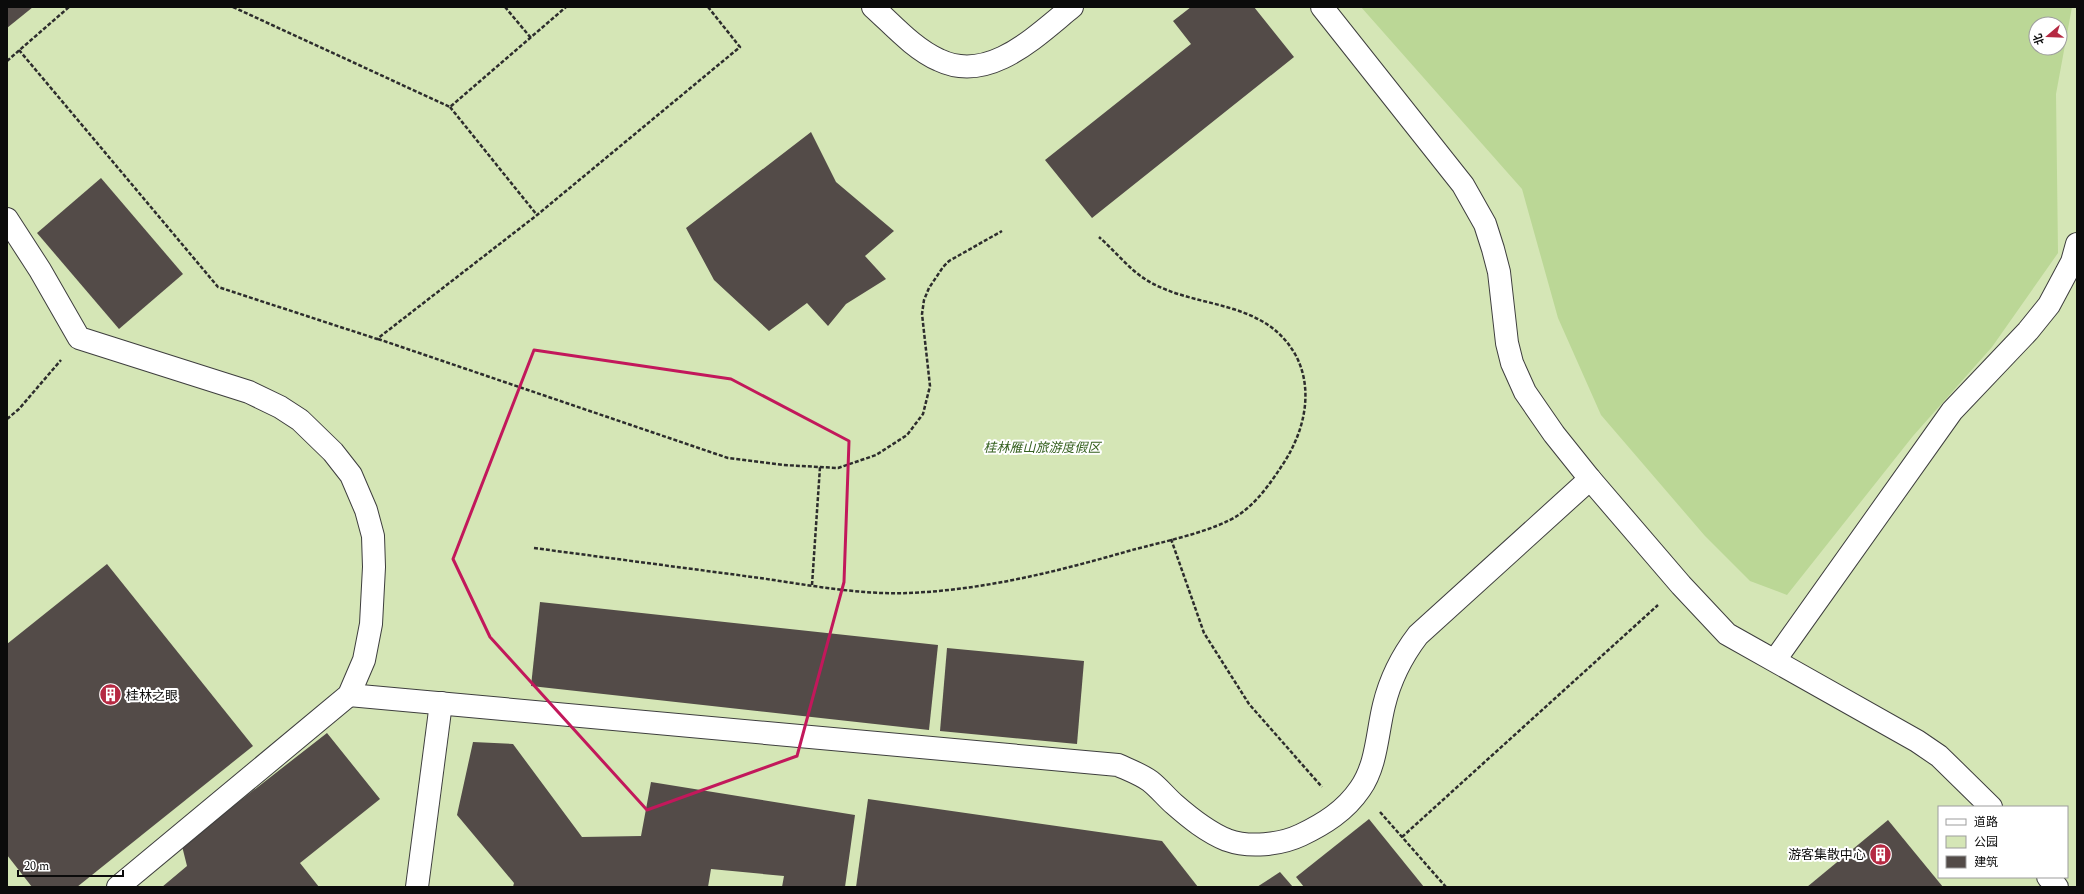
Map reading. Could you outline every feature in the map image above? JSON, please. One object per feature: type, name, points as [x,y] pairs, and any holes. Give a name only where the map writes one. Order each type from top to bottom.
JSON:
[{"type":"street","points":[[872,7],[925,52],[944,62],[964,66],[990,63],[1001,59],[1028,42],[1072,7]]},
{"type":"street","points":[[1322,7],[1463,185],[1475,204],[1485,224],[1499,272],[1507,343],[1512,363],[1525,392],[1554,434],[1590,479],[1681,585],[1727,634],[1917,741],[1939,756],[1990,806]]},
{"type":"street","points":[[7,219],[36,264],[79,338],[249,392],[280,407],[300,420],[333,452],[351,475],[366,510],[373,536],[374,567],[371,624],[364,660],[349,695],[118,887]]},
{"type":"street","points":[[1775,660],[1952,411],[2028,331],[2049,305],[2072,262],[2077,244]]},
{"type":"street","points":[[349,695],[1118,765],[1151,782],[1174,804],[1201,826],[1228,840],[1244,844],[1276,842],[1295,838],[1328,822],[1342,810],[1360,790],[1372,764],[1384,704],[1393,676],[1407,648],[1418,635],[1590,479]]},
{"type":"street","points":[[417,887],[441,703]]},
{"type":"street","points":[[2049,878],[2057,887]]},
{"type":"path","points":[[7,61],[69,7]]},
{"type":"path","points":[[233,7],[450,107],[537,215]]},
{"type":"path","points":[[505,7],[531,38]]},
{"type":"path","points":[[450,107],[566,7]]},
{"type":"path","points":[[377,339],[537,215],[740,48],[708,7]]},
{"type":"path","points":[[19,50],[218,287],[377,339],[728,458],[783,465],[838,468],[876,455],[907,435],[923,414],[930,386],[922,314],[924,300],[929,288],[943,267],[949,261],[1002,231]]},
{"type":"path","points":[[534,548],[812,585],[904,593],[934,592],[1008,582],[1058,571],[1184,536],[1238,516],[1262,493],[1286,460],[1298,437],[1304,411],[1306,382],[1302,369],[1289,345],[1271,328],[1256,318],[1227,306],[1178,295],[1144,279],[1099,237]]},
{"type":"path","points":[[7,419],[19,408],[79,338]]},
{"type":"path","points":[[812,585],[820,467]]},
{"type":"path","points":[[1171,539],[1204,633],[1249,704],[1342,810]]},
{"type":"path","points":[[1402,837],[1681,585]]},
{"type":"path","points":[[1360,790],[1446,887]]},
{"type":"highlighted area","points":[[534,350],[731,379],[849,441],[844,582],[797,756],[647,810],[490,637],[453,559]]},
{"type":"green space","name":"桂林雁山旅游度假区","points":[[7,7],[2077,7],[2077,887],[7,887]]},
{"type":"green space","points":[[1361,7],[2072,7],[2068,29],[2068,16],[2028,16],[2028,56],[2063,56],[2056,94],[2058,253],[1992,347],[1913,436],[1787,595],[1750,581],[1705,536],[1601,415],[1558,318],[1522,189]]},
{"type":"building","points":[[7,7],[33,7],[7,28]]},
{"type":"building","points":[[1191,7],[1254,7],[1294,57],[1092,218],[1045,160],[1191,44],[1173,21]]},
{"type":"building","points":[[811,132],[836,182],[894,231],[865,256],[886,279],[846,304],[828,326],[807,303],[769,331],[714,280],[686,228]]},
{"type":"building","points":[[101,178],[183,274],[119,329],[37,233]]},
{"type":"building","name":"桂林之眼","points":[[107,564],[253,746],[77,887],[32,887],[7,855],[7,644]]},
{"type":"building","points":[[540,602],[938,645],[929,730],[531,686]]},
{"type":"building","points":[[947,648],[1084,661],[1077,744],[940,731]]},
{"type":"building","points":[[327,733],[380,799],[300,863],[319,887],[162,887],[187,866],[182,846]]},
{"type":"building","points":[[473,742],[513,744],[582,837],[641,836],[651,782],[855,815],[845,887],[782,887],[784,876],[711,869],[708,887],[513,887],[514,883],[457,815]]},
{"type":"building","points":[[868,799],[1162,841],[1198,887],[856,887]]},
{"type":"building","points":[[1369,819],[1424,887],[1304,887],[1296,877]]},
{"type":"building","name":"游客集散中心","points":[[1888,820],[1943,887],[1807,887]]},
{"type":"building","points":[[1280,872],[1293,887],[1257,887]]},
{"type":"place","name":"桂林之眼","points":[[110,695]]},
{"type":"place","name":"游客集散中心","points":[[1881,854]]}]
